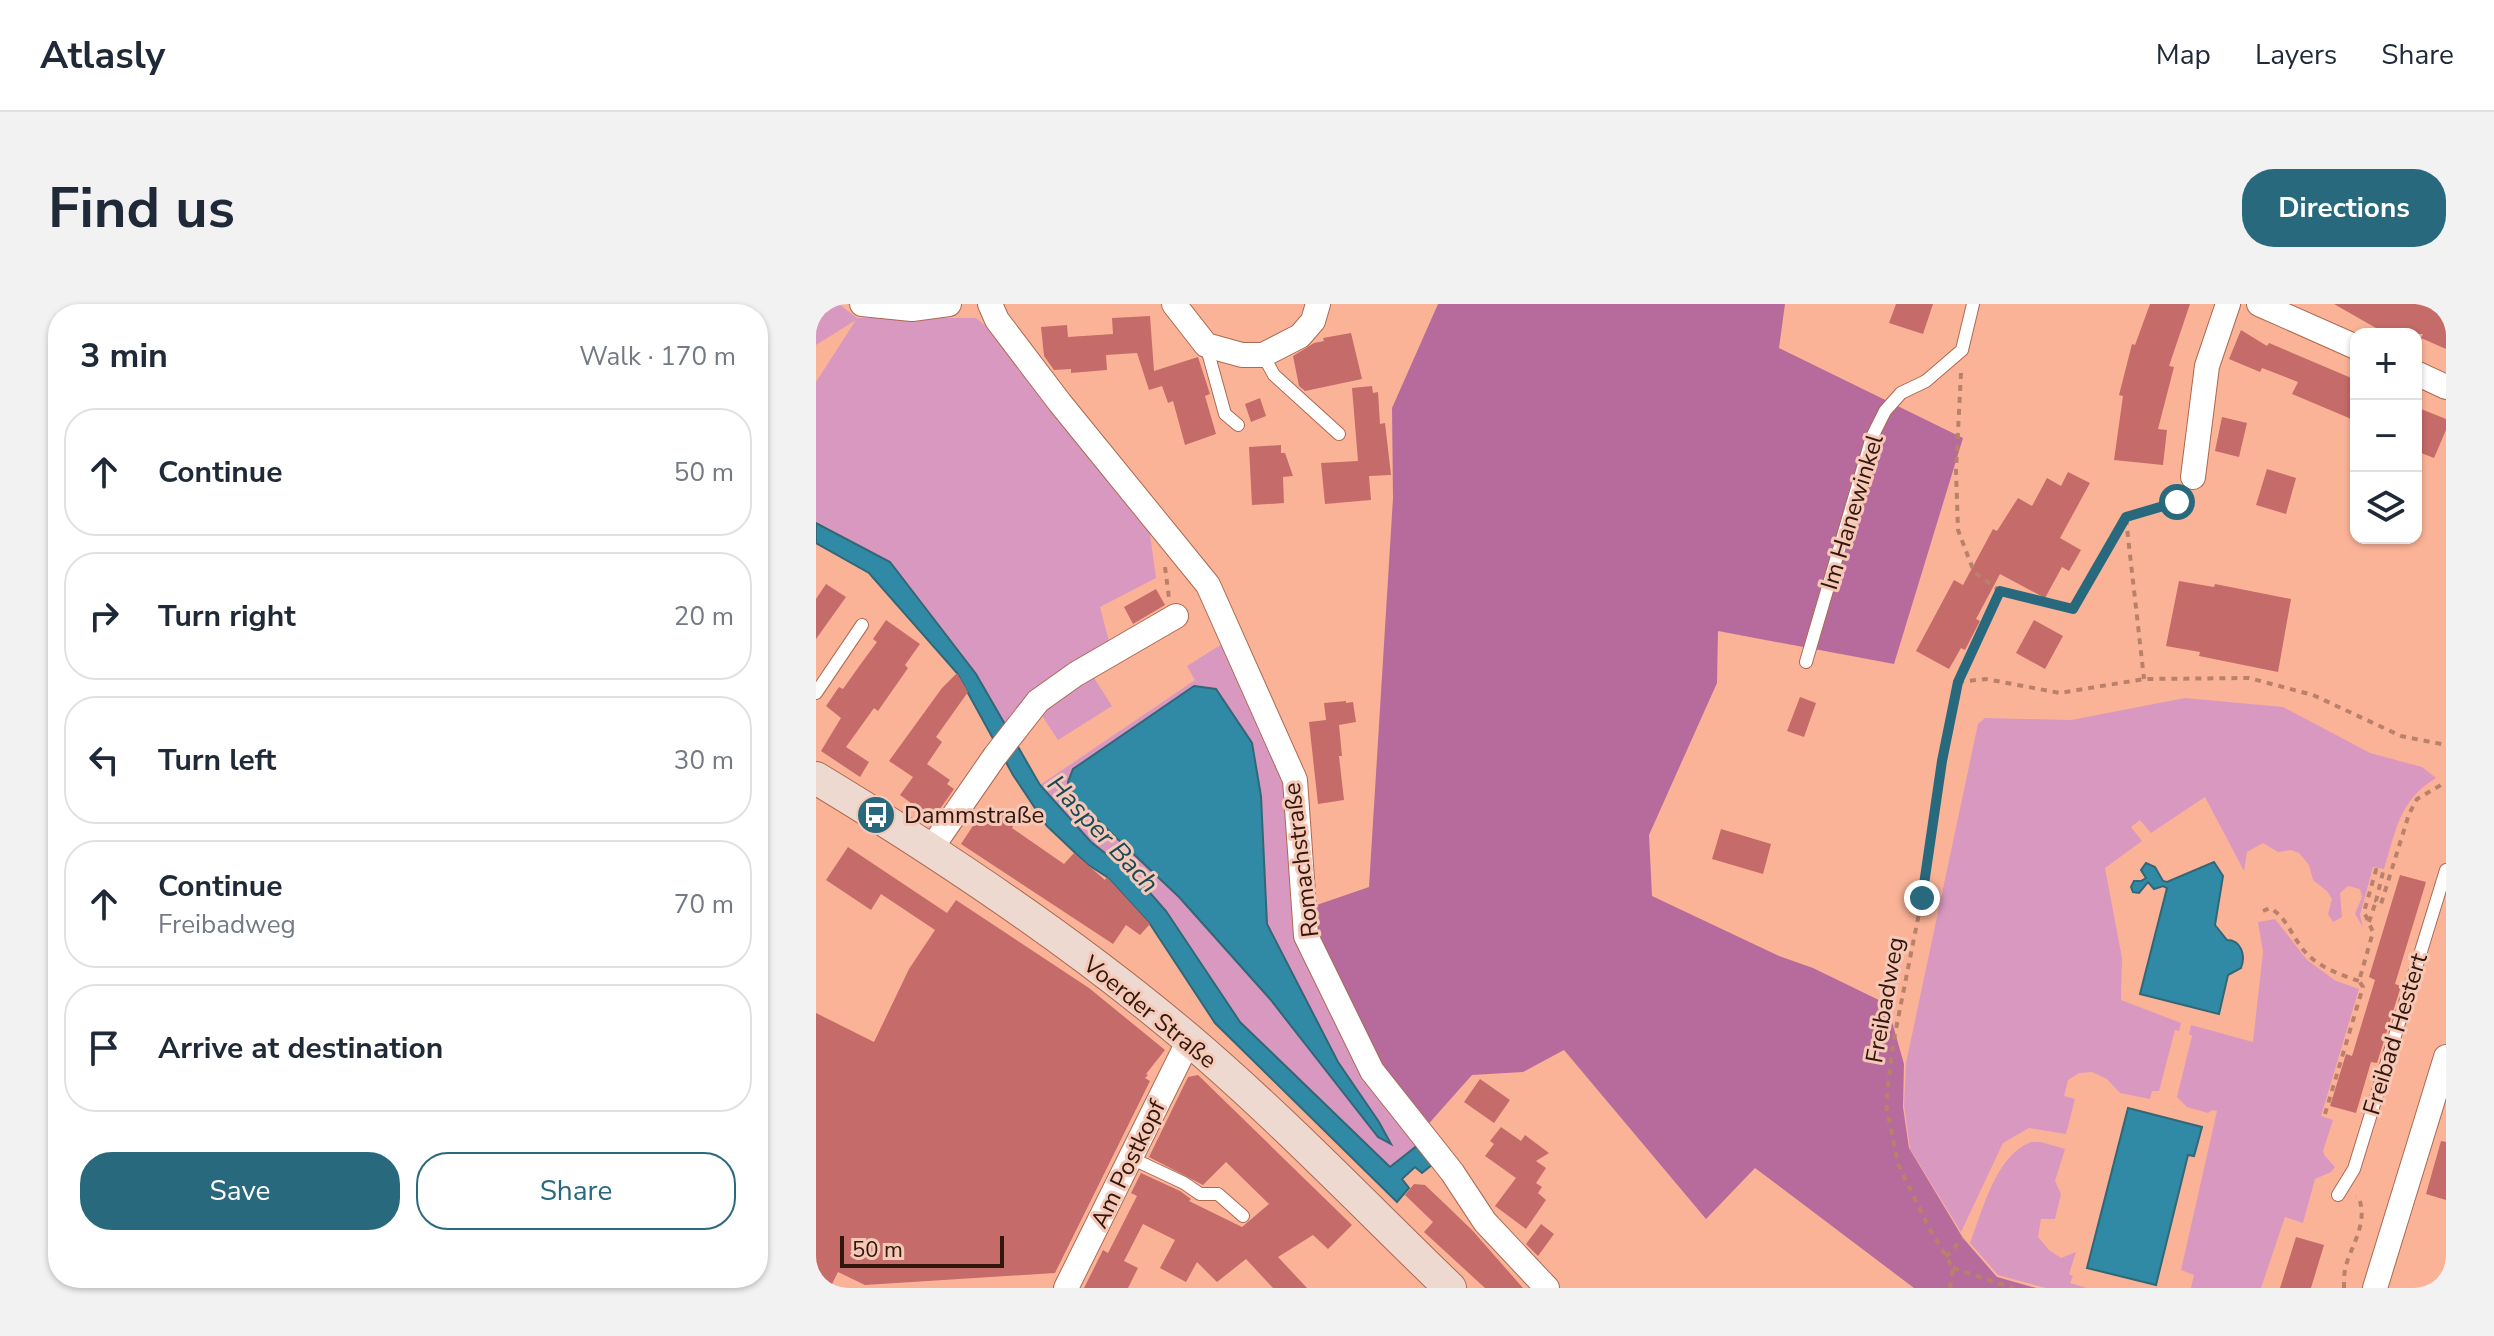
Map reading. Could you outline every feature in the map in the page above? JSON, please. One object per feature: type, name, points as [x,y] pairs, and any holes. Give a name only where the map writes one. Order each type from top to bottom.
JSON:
[{"type":"main road","name":"Voerder Straße","points":[[816,778],[930,850],[1104,970],[1189,1040],[1450,1288]]},
{"type":"street","points":[[862,304],[912,309],[949,304]]},
{"type":"street","name":"Romachstraße","points":[[990,304],[997,320],[1060,403],[1208,585],[1295,780],[1306,936],[1372,1071],[1452,1172],[1485,1222],[1547,1288]]},
{"type":"street","points":[[1174,304],[1206,345],[1242,355],[1263,355],[1300,336],[1313,321],[1318,304]]},
{"type":"street","points":[[2193,477],[2207,366],[2228,304]]},
{"type":"street","points":[[2259,304],[2350,344]]},
{"type":"street","points":[[2422,376],[2446,387]]},
{"type":"street","points":[[930,850],[995,756],[1038,701],[1076,674],[1176,616]]},
{"type":"street","name":"Am Postkopf","points":[[1066,1288],[1189,1040]]},
{"type":"street","points":[[2375,1288],[2446,1057]]},
{"type":"lane","points":[[1962,350],[1973,304]]},
{"type":"lane","points":[[1206,345],[1225,414],[1238,425]]},
{"type":"lane","name":"Im Hanewinkel","points":[[1806,662],[1872,437],[1885,411],[1901,393],[1926,381],[1962,350]]},
{"type":"lane","points":[[1263,355],[1274,375],[1339,434]]},
{"type":"lane","points":[[816,693],[862,625]]},
{"type":"lane","name":"Freibad Hestert","points":[[2338,1195],[2354,1169],[2446,870]]},
{"type":"lane","points":[[1131,1158],[1200,1194],[1218,1194],[1243,1216]]},
{"type":"path","points":[[1962,350],[1956,470],[1958,530],[1974,572],[2000,591],[2073,609],[2126,517],[2189,498],[2193,477]]},
{"type":"path","points":[[2126,517],[2144,679]]},
{"type":"path","name":"Freibadweg","points":[[1953,1268],[1898,1164],[1886,1104],[1893,1044],[1922,898],[1942,761],[1958,682],[2000,591]]},
{"type":"path","points":[[1958,682],[1986,679],[2060,693],[2144,679],[2249,678],[2313,695],[2401,736],[2446,745]]},
{"type":"path","points":[[2376,901],[2381,904],[2409,814],[2417,799],[2446,782]]},
{"type":"path","points":[[2359,981],[2373,932],[2364,912],[2376,870],[2383,872],[2369,923]]},
{"type":"path","points":[[2263,911],[2270,908],[2279,913],[2308,956],[2336,974],[2359,981],[2363,987],[2325,1114]]},
{"type":"path","points":[[2344,1288],[2346,1265],[2360,1231],[2363,1210],[2359,1198]]},
{"type":"path","points":[[1946,1257],[1963,1238]]},
{"type":"path","points":[[1950,1288],[1953,1268],[2013,1288]]},
{"type":"shaded area","points":[[816,304],[839,304],[857,318],[976,318],[992,331],[1148,520],[1156,578],[1100,607],[1110,645],[1010,732],[890,562],[816,521],[816,382],[856,320],[816,345]]},
{"type":"shaded area","points":[[1438,304],[1785,304],[1779,348],[1963,438],[1894,664],[1718,631],[1717,683],[1649,835],[1652,896],[1887,1004],[1904,1064],[1903,1107],[1909,1148],[1963,1238],[1997,1277],[2036,1288],[1914,1288],[1755,1168],[1706,1219],[1564,1050],[1523,1072],[1472,1075],[1424,1129],[1352,1025],[1308,908],[1369,887],[1393,498],[1392,408]]},
{"type":"shaded area","points":[[1222,644],[1288,777],[1300,920],[1418,1145],[1390,1167],[1240,1022],[1166,911],[1137,878],[1091,842],[1040,785],[1195,680],[1187,666]]},
{"type":"shaded area","points":[[1091,673],[1112,706],[1058,740],[1037,708]]},
{"type":"shaded area","points":[[2185,698],[2283,707],[2370,753],[2422,767],[2436,778],[2406,806],[2384,869],[2373,867],[2360,915],[2363,927],[2355,914],[2362,897],[2360,889],[2348,886],[2340,893],[2342,917],[2333,922],[2328,914],[2332,899],[2313,880],[2309,865],[2299,853],[2291,850],[2278,852],[2263,843],[2247,852],[2244,871],[2205,797],[2151,833],[2140,820],[2131,827],[2142,841],[2105,868],[2122,958],[2121,1000],[2181,1023],[2179,1031],[2175,1030],[2159,1091],[2152,1091],[2150,1099],[2120,1093],[2107,1079],[2092,1072],[2079,1073],[2068,1080],[2064,1096],[2075,1099],[2066,1134],[2029,1128],[2003,1143],[1961,1232],[1910,1149],[1904,1105],[1906,1063],[1978,724],[1985,718],[2071,720]]},
{"type":"shaded area","points":[[2275,919],[2307,960],[2336,981],[2359,989],[2321,1116],[2333,1120],[2323,1151],[2335,1167],[2315,1179],[2303,1223],[2285,1217],[2261,1288],[2191,1288],[2194,1275],[2181,1270],[2217,1111],[2208,1113],[2187,1107],[2177,1097],[2192,1036],[2189,1034],[2191,1025],[2253,1042],[2263,952],[2258,922]]},
{"type":"shaded area","points":[[2031,1142],[2065,1149],[2055,1181],[2061,1194],[2055,1219],[2041,1219],[2038,1237],[2061,1258],[2076,1252],[2069,1274],[2073,1276],[2070,1283],[2087,1288],[2046,1288],[1998,1275],[1970,1243],[1999,1171],[2019,1149]]},
{"type":"water","points":[[816,523],[890,562],[976,674],[1040,785],[1091,842],[1137,878],[1166,911],[1240,1022],[1390,1167],[1418,1145],[1433,1164],[1422,1173],[1415,1167],[1402,1179],[1409,1188],[1397,1202],[1215,1023],[1150,924],[1107,877],[1087,864],[1047,826],[1013,775],[957,673],[869,573],[816,543]]},
{"type":"water","points":[[1194,686],[1216,689],[1252,743],[1261,796],[1267,924],[1338,1062],[1391,1144],[1378,1137],[1270,999],[1179,897],[1069,793],[1068,782],[1073,769]]},
{"type":"water","points":[[2214,862],[2223,876],[2215,925],[2227,940],[2239,945],[2243,958],[2241,968],[2228,975],[2219,1014],[2140,994],[2167,888],[2154,889],[2148,882],[2139,893],[2133,892],[2131,887],[2134,881],[2146,878],[2141,870],[2146,863],[2155,867],[2163,881],[2167,882]]},
{"type":"water","points":[[2128,1108],[2202,1127],[2194,1156],[2188,1155],[2156,1285],[2087,1268]]},
{"type":"building","points":[[1896,304],[1933,304],[1923,334],[1889,323]]},
{"type":"building","points":[[2150,304],[2190,304],[2169,366],[2174,367],[2158,429],[2167,430],[2163,465],[2114,460],[2123,396],[2119,395],[2132,344],[2135,345]]},
{"type":"building","points":[[2334,304],[2416,304],[2446,312],[2446,349],[2422,338],[2422,328],[2376,328]]},
{"type":"building","points":[[1150,316],[1154,371],[1198,357],[1210,394],[1205,396],[1216,434],[1185,445],[1173,401],[1168,403],[1162,386],[1149,390],[1137,353],[1106,355],[1107,370],[1071,373],[1071,369],[1054,370],[1044,356],[1041,327],[1067,325],[1068,337],[1113,334],[1112,318]]},
{"type":"building","points":[[2241,330],[2267,346],[2269,343],[2350,377],[2350,418],[2292,394],[2298,382],[2262,368],[2260,372],[2229,359]]},
{"type":"building","points":[[1351,333],[1362,379],[1305,391],[1299,386],[1293,356],[1314,343],[1324,341],[1323,338]]},
{"type":"building","points":[[1372,386],[1373,393],[1378,392],[1380,424],[1385,423],[1391,475],[1369,476],[1371,500],[1325,504],[1321,463],[1358,461],[1352,388]]},
{"type":"building","points":[[1260,398],[1266,416],[1251,422],[1245,404]]},
{"type":"building","points":[[2422,409],[2446,419],[2446,430],[2434,458],[2422,453]]},
{"type":"building","points":[[2222,417],[2247,423],[2239,457],[2215,451]]},
{"type":"building","points":[[1281,445],[1281,453],[1285,453],[1293,476],[1283,477],[1284,503],[1252,505],[1249,447]]},
{"type":"building","points":[[2267,469],[2296,478],[2286,514],[2256,505]]},
{"type":"building","points":[[2068,472],[2090,483],[2060,538],[2081,550],[2069,571],[2062,567],[2045,598],[2000,574],[1976,619],[1980,621],[1965,650],[1961,648],[1949,669],[1916,651],[1954,580],[1963,585],[1993,529],[1997,531],[2018,498],[2032,506],[2047,478],[2061,486]]},
{"type":"building","points":[[2179,581],[2214,587],[2215,584],[2291,599],[2278,672],[2166,646]]},
{"type":"building","points":[[826,584],[846,597],[816,639],[816,599]]},
{"type":"building","points":[[1156,589],[1165,605],[1133,624],[1124,607]]},
{"type":"building","points":[[886,620],[920,644],[905,665],[908,668],[878,711],[874,708],[846,747],[869,762],[860,777],[821,751],[841,718],[826,706],[839,687],[843,689],[877,642],[873,639]]},
{"type":"building","points":[[2034,620],[2063,636],[2045,669],[2016,653]]},
{"type":"building","points":[[957,673],[968,692],[936,737],[942,742],[927,764],[950,780],[947,784],[954,789],[933,819],[900,795],[913,777],[889,761],[942,688]]},
{"type":"building","points":[[1800,697],[1816,703],[1804,737],[1787,731]]},
{"type":"building","points":[[1353,702],[1356,722],[1339,725],[1344,800],[1318,804],[1309,722],[1326,720],[1324,703]]},
{"type":"building","points":[[984,809],[997,818],[1002,812],[1016,821],[1012,828],[1064,864],[1074,853],[1105,880],[1107,877],[1150,924],[1140,935],[1126,925],[1113,944],[961,844]]},
{"type":"building","points":[[1721,829],[1771,844],[1763,874],[1712,859]]},
{"type":"building","points":[[848,847],[947,913],[956,900],[1089,988],[1165,1050],[1146,1074],[1145,1078],[1150,1081],[1055,1273],[865,1285],[838,1272],[830,1288],[816,1281],[816,1013],[874,1042],[909,969],[935,930],[881,894],[871,910],[826,880]]},
{"type":"building","points":[[2400,875],[2426,882],[2395,984],[2401,986],[2377,1063],[2371,1062],[2356,1113],[2330,1106],[2346,1054],[2352,1056],[2375,980],[2369,977]]},
{"type":"building","points":[[1198,1075],[1352,1225],[1328,1249],[1313,1235],[1278,1257],[1307,1288],[1273,1288],[1246,1259],[1217,1282],[1197,1262],[1186,1282],[1160,1268],[1175,1240],[1143,1224],[1124,1261],[1138,1268],[1128,1288],[1084,1288],[1103,1250],[1108,1253],[1137,1196],[1131,1193],[1141,1173],[1180,1191],[1191,1199],[1189,1201],[1242,1227],[1269,1204],[1226,1162],[1203,1185],[1149,1157],[1188,1077]]},
{"type":"building","points":[[1480,1079],[1510,1100],[1494,1123],[1464,1102]]},
{"type":"building","points":[[1501,1127],[1521,1141],[1525,1135],[1549,1153],[1536,1161],[1546,1168],[1536,1183],[1542,1187],[1538,1193],[1546,1200],[1526,1229],[1495,1206],[1516,1178],[1485,1156],[1494,1144],[1490,1141]]},
{"type":"building","points":[[2441,1141],[2446,1142],[2446,1200],[2426,1194]]},
{"type":"building","points":[[1414,1184],[1425,1185],[1444,1203],[1523,1288],[1485,1288],[1424,1232],[1433,1222],[1405,1195]]},
{"type":"building","points":[[1541,1224],[1554,1234],[1538,1256],[1526,1244]]},
{"type":"building","points":[[2296,1237],[2324,1245],[2311,1288],[2280,1288]]},
{"type":"place","name":"Dammstraße","points":[[876,815]]},
{"type":"route","points":[[1922,898],[1942,761],[1958,682],[2000,591],[2073,609],[2126,517],[2177,502]]},
{"type":"water label","name":"Hasper Bach","points":[[1103,834]]}]
